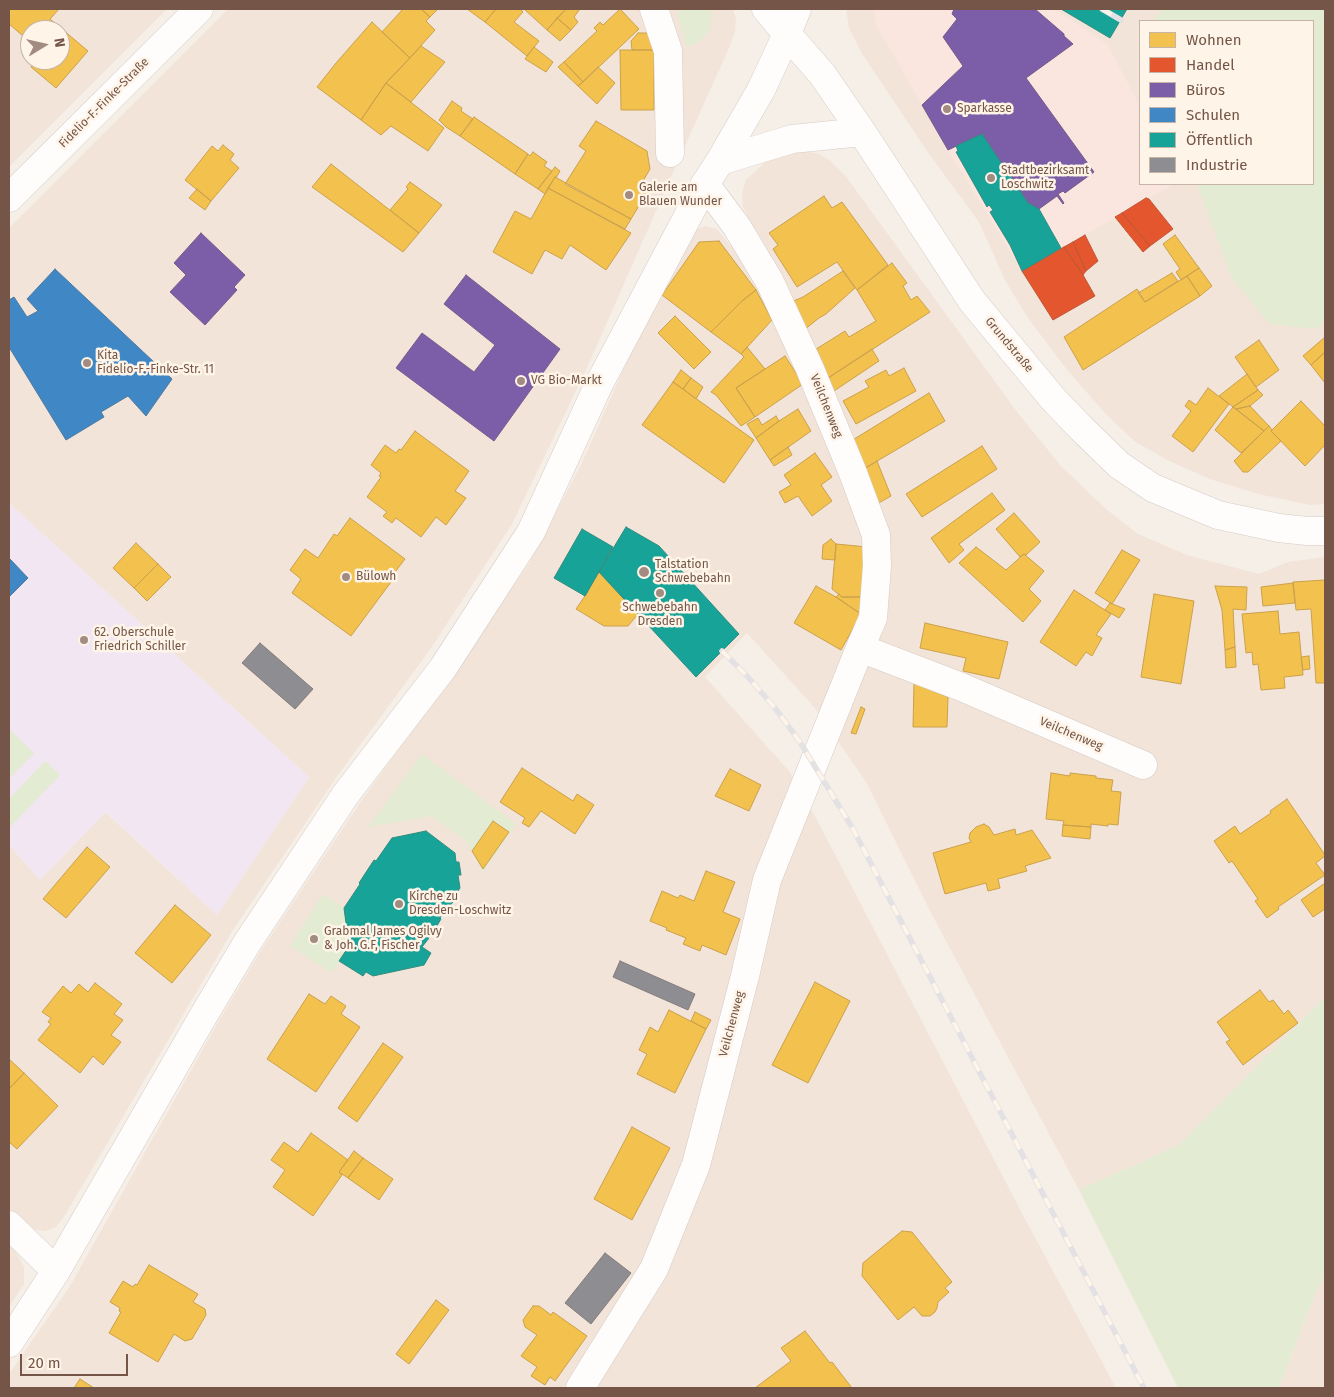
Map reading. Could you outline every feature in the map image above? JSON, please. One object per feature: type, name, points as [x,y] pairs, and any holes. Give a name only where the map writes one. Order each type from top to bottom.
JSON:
[{"type":"main road","name":"Fidelio-F.-Finke-Straße","points":[[9,198],[199,9]]},
{"type":"main road","points":[[654,9],[668,51],[670,153]]},
{"type":"main road","name":"Grundstraße","points":[[766,9],[822,74],[972,301],[1054,400],[1119,465],[1153,488],[1218,515],[1279,528],[1307,532],[1325,531]]},
{"type":"main road","points":[[9,1343],[56,1271],[195,1030],[247,944],[346,794],[442,668],[531,532],[599,384],[704,184],[720,161],[761,90],[797,9]]},
{"type":"main road","points":[[720,161],[792,139],[862,132]]},
{"type":"main road","name":"Veilchenweg","points":[[580,1388],[654,1269],[696,1165],[745,976],[767,880],[873,618],[877,566],[876,535],[853,473],[810,369],[770,282],[737,227],[704,184]]},
{"type":"main road","name":"Veilchenweg","points":[[860,648],[959,686],[1143,765]]},
{"type":"main road","points":[[9,1225],[56,1271]]},
{"type":"shaded area","points":[[9,9],[167,9],[9,167]]},
{"type":"shaded area","points":[[228,9],[733,9],[736,18],[735,31],[729,48],[586,370],[512,524],[429,651],[338,775],[233,930],[65,1215],[56,1227],[45,1231],[32,1229],[18,1220],[9,1210],[9,845],[40,880],[105,812],[217,915],[309,777],[9,503],[9,228]]},
{"type":"shaded area","points":[[846,9],[1325,9],[1325,504],[1310,505],[1258,494],[1210,479],[1167,460],[1134,441],[1104,412],[1068,371],[1028,318],[1005,280],[979,222],[927,151],[861,52],[849,28]]},
{"type":"shaded area","points":[[874,9],[1055,9],[1108,45],[1139,104],[1139,185],[1172,185],[1022,271],[948,150],[876,25]]},
{"type":"shaded area","points":[[805,151],[819,154],[829,160],[845,175],[1017,412],[1062,467],[1106,509],[1138,534],[1187,555],[1259,574],[1288,562],[1325,557],[1325,997],[1179,1145],[1079,1190],[929,909],[866,782],[815,708],[747,633],[705,677],[789,771],[817,820],[1025,1219],[1116,1388],[9,1388],[9,1374],[70,1286],[217,1024],[262,949],[364,797],[451,678],[530,562],[581,465],[653,302],[693,231],[705,226],[717,229],[730,245],[754,228],[743,207],[742,193],[746,180],[766,161],[783,153]]},
{"type":"shaded area","name":"62. Oberschule Friedrich Schiller","points":[[9,503],[309,777],[217,915],[106,812],[40,880],[9,845]]},
{"type":"shaded area","points":[[9,1246],[15,1251],[24,1267],[24,1284],[9,1307]]},
{"type":"shaded area","points":[[1325,1273],[1325,1388],[1279,1388],[1314,1296]]},
{"type":"green space","points":[[682,9],[711,9],[712,14],[710,29],[701,40],[687,47],[677,14]]},
{"type":"green space","points":[[1162,9],[1325,9],[1325,323],[1315,329],[1270,324],[1232,278],[1197,185],[1314,185],[1314,20],[1155,20]]},
{"type":"green space","points":[[9,729],[34,753],[9,779]]},
{"type":"green space","points":[[422,754],[516,824],[483,872],[465,840],[431,816],[368,827]]},
{"type":"green space","points":[[45,761],[60,775],[9,828],[9,799]]},
{"type":"green space","points":[[323,894],[344,908],[349,946],[332,973],[290,946]]},
{"type":"green space","points":[[1325,997],[1325,1273],[1314,1296],[1279,1388],[1178,1388],[1079,1190],[1179,1145]]},
{"type":"building: Wohnen","points":[[9,9],[59,9],[50,19],[51,20],[20,20],[20,33],[9,24]]},
{"type":"building: Wohnen","points":[[403,9],[421,9],[430,17],[426,21],[435,30],[410,58],[382,32]]},
{"type":"building: Wohnen","points":[[421,9],[438,9],[430,17]]},
{"type":"building: Wohnen","points":[[467,9],[496,9],[485,22]]},
{"type":"building: Wohnen","points":[[496,9],[520,9],[523,12],[514,22],[539,41],[527,56],[485,22]]},
{"type":"building: Wohnen","points":[[524,9],[566,9],[547,30]]},
{"type":"building: Wohnen","points":[[566,9],[580,9],[574,17],[578,22],[571,30],[557,18]]},
{"type":"building: Wohnen","points":[[620,9],[639,29],[583,82],[564,62],[597,31],[594,28],[600,22],[603,25]]},
{"type":"building: Wohnen","points":[[557,18],[571,30],[560,41],[547,30]]},
{"type":"building: Wohnen","points":[[372,22],[410,58],[386,83],[361,120],[317,87]]},
{"type":"building: Wohnen","points":[[638,33],[648,33],[654,50],[632,50],[631,41]]},
{"type":"building: Wohnen","points":[[70,36],[88,51],[56,88],[35,70],[70,70]]},
{"type":"building: Wohnen","points":[[421,46],[445,62],[411,102],[386,83]]},
{"type":"building: Wohnen","points":[[534,47],[553,62],[546,72],[525,59]]},
{"type":"building: Wohnen","points":[[620,50],[654,50],[654,110],[621,110]]},
{"type":"building: Wohnen","points":[[564,62],[583,82],[578,86],[558,67]]},
{"type":"building: Wohnen","points":[[598,67],[615,83],[597,104],[578,86]]},
{"type":"building: Wohnen","points":[[386,83],[444,128],[428,151],[391,126],[381,135],[361,120]]},
{"type":"building: Wohnen","points":[[452,101],[462,108],[461,111],[473,119],[460,136],[439,120]]},
{"type":"building: Wohnen","points":[[474,117],[528,154],[515,174],[460,136]]},
{"type":"building: Wohnen","points":[[596,121],[647,151],[650,169],[643,181],[651,186],[631,219],[565,184],[586,151],[579,146]]},
{"type":"building: Wohnen","points":[[223,145],[234,154],[230,160],[239,168],[211,201],[185,180],[212,146],[218,151]]},
{"type":"building: Wohnen","points":[[533,152],[547,162],[544,166],[552,171],[538,189],[515,174],[528,154],[530,156]]},
{"type":"building: Wohnen","points":[[331,164],[419,233],[403,252],[312,187]]},
{"type":"building: Wohnen","points":[[555,167],[560,171],[545,194],[538,189]]},
{"type":"building: Wohnen","points":[[555,177],[631,219],[625,229],[548,188]]},
{"type":"building: Wohnen","points":[[410,182],[442,205],[419,233],[390,210],[408,189],[406,187]]},
{"type":"building: Wohnen","points":[[548,188],[631,233],[606,270],[570,245],[562,259],[545,250],[532,274],[493,252],[515,211],[531,219]]},
{"type":"building: Wohnen","points":[[197,189],[211,201],[205,210],[189,198]]},
{"type":"building: Wohnen","points":[[824,196],[832,208],[842,202],[888,265],[857,290],[837,262],[797,287],[773,249],[778,245],[769,233]]},
{"type":"building: Wohnen","points":[[1175,235],[1199,268],[1181,280],[1176,272],[1180,269],[1163,244]]},
{"type":"building: Wohnen","points":[[719,241],[756,290],[742,301],[711,332],[662,295],[699,242]]},
{"type":"building: Wohnen","points":[[892,263],[907,283],[903,286],[911,300],[917,296],[930,312],[825,380],[813,351],[845,331],[849,337],[876,321],[857,290]]},
{"type":"building: Wohnen","points":[[1199,268],[1212,286],[1200,296],[1187,276]]},
{"type":"building: Wohnen","points":[[843,271],[855,288],[826,314],[804,330],[791,302],[803,297]]},
{"type":"building: Wohnen","points":[[1172,273],[1178,281],[1145,302],[1138,293]]},
{"type":"building: Wohnen","points":[[1187,276],[1200,296],[1083,370],[1064,337],[1137,289],[1145,302]]},
{"type":"building: Wohnen","points":[[756,290],[772,320],[741,354],[711,332],[742,301]]},
{"type":"building: Wohnen","points":[[675,316],[711,352],[694,369],[658,333]]},
{"type":"building: Wohnen","points":[[1325,337],[1325,352],[1311,365],[1303,356]]},
{"type":"building: Wohnen","points":[[1259,340],[1279,370],[1256,387],[1235,357]]},
{"type":"building: Wohnen","points":[[747,347],[765,369],[736,388],[755,417],[741,426],[716,395],[711,392],[744,357],[741,354]]},
{"type":"building: Wohnen","points":[[872,349],[879,361],[831,393],[825,380]]},
{"type":"building: Wohnen","points":[[1325,352],[1325,383],[1311,365]]},
{"type":"building: Wohnen","points":[[785,356],[803,384],[755,417],[736,388]]},
{"type":"building: Wohnen","points":[[904,368],[916,391],[856,424],[843,401],[869,387],[865,381],[886,370],[889,376]]},
{"type":"building: Wohnen","points":[[681,370],[691,378],[683,389],[673,382]]},
{"type":"building: Wohnen","points":[[1247,374],[1258,390],[1233,407],[1219,396]]},
{"type":"building: Wohnen","points":[[691,378],[703,387],[696,399],[683,389]]},
{"type":"building: Wohnen","points":[[673,382],[754,440],[724,483],[642,425]]},
{"type":"building: Wohnen","points":[[1208,388],[1229,404],[1193,452],[1172,436],[1191,411],[1185,406],[1189,400],[1196,405]]},
{"type":"building: Wohnen","points":[[1258,390],[1263,395],[1250,406],[1236,409],[1233,407]]},
{"type":"building: Wohnen","points":[[929,393],[945,421],[862,470],[851,441]]},
{"type":"building: Wohnen","points":[[1301,401],[1325,426],[1325,445],[1305,466],[1271,431]]},
{"type":"building: Wohnen","points":[[1250,406],[1269,426],[1264,431],[1236,409]]},
{"type":"building: Wohnen","points":[[1233,407],[1264,431],[1241,453],[1215,430]]},
{"type":"building: Wohnen","points":[[798,409],[811,431],[770,460],[756,438]]},
{"type":"building: Wohnen","points":[[776,416],[779,421],[756,438],[747,424],[758,418],[762,425]]},
{"type":"building: Wohnen","points":[[1269,426],[1271,431],[1281,441],[1248,472],[1243,472],[1234,461]]},
{"type":"building: Wohnen","points":[[415,431],[469,471],[455,491],[466,498],[446,525],[436,517],[421,537],[396,518],[392,523],[383,516],[387,512],[367,497],[381,477],[379,476],[381,473],[371,465],[385,445],[396,453],[399,449],[401,450]]},
{"type":"building: Wohnen","points":[[982,446],[997,469],[922,517],[906,494]]},
{"type":"building: Wohnen","points":[[788,447],[792,455],[774,466],[770,460]]},
{"type":"building: Wohnen","points":[[815,453],[832,477],[821,485],[832,501],[812,516],[798,496],[785,503],[779,492],[791,485],[784,475]]},
{"type":"building: Wohnen","points":[[877,461],[891,496],[875,505],[862,470]]},
{"type":"building: Wohnen","points":[[992,493],[1005,510],[959,544],[964,550],[949,563],[931,538]]},
{"type":"building: Wohnen","points":[[1014,513],[1040,542],[1026,555],[1024,554],[1020,557],[996,529]]},
{"type":"building: Wohnen","name":"Bülowh","points":[[350,518],[405,559],[392,576],[394,578],[351,636],[292,593],[301,579],[290,570],[305,549],[318,558],[334,534],[337,536]]},
{"type":"building: Wohnen","points":[[831,539],[836,544],[835,560],[822,559],[823,545]]},
{"type":"building: Wohnen","points":[[136,543],[158,564],[134,588],[113,568]]},
{"type":"building: Wohnen","points":[[836,544],[867,547],[864,597],[842,597],[832,589]]},
{"type":"building: Wohnen","points":[[976,547],[1006,570],[1024,554],[1044,571],[1029,589],[1041,601],[1023,622],[959,563]]},
{"type":"building: Wohnen","points":[[1122,550],[1140,560],[1112,604],[1095,593]]},
{"type":"building: Wohnen","points":[[158,564],[171,577],[147,601],[134,588]]},
{"type":"building: Wohnen","points":[[599,572],[638,614],[628,626],[604,626],[576,609]]},
{"type":"building: Wohnen","points":[[1325,580],[1325,683],[1316,683],[1311,609],[1296,610],[1293,582]]},
{"type":"building: Wohnen","points":[[1293,583],[1295,603],[1263,606],[1261,587]]},
{"type":"building: Wohnen","points":[[816,586],[861,614],[841,650],[794,623]]},
{"type":"building: Wohnen","points":[[1215,586],[1247,587],[1246,610],[1233,609],[1235,647],[1225,650],[1222,610]]},
{"type":"building: Wohnen","points":[[1074,590],[1111,614],[1096,635],[1102,638],[1092,656],[1086,652],[1076,666],[1040,642]]},
{"type":"building: Wohnen","points":[[839,594],[842,597],[864,597],[861,614],[836,597]]},
{"type":"building: Wohnen","points":[[1154,594],[1194,601],[1181,684],[1141,677]]},
{"type":"building: Wohnen","points":[[1110,603],[1125,609],[1119,618],[1105,610]]},
{"type":"building: Wohnen","points":[[1278,611],[1280,634],[1299,632],[1303,675],[1284,677],[1285,688],[1261,690],[1258,664],[1253,665],[1252,652],[1246,653],[1242,614]]},
{"type":"building: Wohnen","points":[[925,623],[1008,642],[999,679],[963,671],[966,658],[920,648]]},
{"type":"building: Wohnen","points":[[1235,647],[1236,667],[1226,668],[1225,650]]},
{"type":"building: Wohnen","points":[[1309,656],[1310,669],[1303,670],[1301,657]]},
{"type":"building: Wohnen","points":[[914,683],[948,697],[947,727],[913,727]]},
{"type":"building: Wohnen","points":[[861,707],[865,709],[856,734],[851,733]]},
{"type":"building: Wohnen","points":[[522,768],[573,801],[577,794],[594,805],[575,834],[541,811],[529,827],[522,823],[525,818],[500,802]]},
{"type":"building: Wohnen","points":[[730,769],[761,785],[749,811],[715,796]]},
{"type":"building: Wohnen","points":[[1051,773],[1070,776],[1070,773],[1113,780],[1111,791],[1121,792],[1118,825],[1091,824],[1091,827],[1063,825],[1064,821],[1046,819]]},
{"type":"building: Wohnen","points":[[1287,799],[1325,855],[1316,863],[1325,875],[1278,907],[1279,909],[1267,918],[1255,901],[1258,899],[1232,861],[1229,863],[1214,841],[1235,826],[1240,834],[1271,813],[1270,811]]},
{"type":"building: Wohnen","points":[[493,821],[509,832],[483,869],[472,851]]},
{"type":"building: Wohnen","points":[[984,824],[989,827],[994,835],[1015,829],[1016,835],[1032,830],[1051,858],[1025,866],[1027,871],[998,879],[1000,888],[988,891],[986,883],[945,894],[933,853],[971,842],[969,838],[970,833],[976,827]]},
{"type":"building: Wohnen","points":[[1063,825],[1091,827],[1090,839],[1062,836]]},
{"type":"building: Wohnen","points":[[87,847],[110,867],[66,918],[43,899]]},
{"type":"building: Wohnen","points":[[706,871],[735,882],[723,912],[740,919],[726,955],[702,945],[700,951],[683,944],[686,938],[650,921],[662,891],[678,898],[680,895],[694,901]]},
{"type":"building: Wohnen","points":[[1325,883],[1325,909],[1313,917],[1301,900]]},
{"type":"building: Wohnen","points":[[175,905],[211,935],[172,983],[135,953]]},
{"type":"building: Wohnen","points":[[815,982],[850,1001],[808,1083],[772,1065]]},
{"type":"building: Wohnen","points":[[95,983],[122,1004],[114,1014],[123,1020],[111,1035],[121,1042],[103,1065],[93,1056],[80,1073],[38,1040],[51,1024],[48,1022],[51,1018],[42,1012],[63,986],[71,993],[79,984],[88,992]]},
{"type":"building: Wohnen","points":[[1260,990],[1269,1002],[1273,1000],[1284,1014],[1288,1010],[1298,1023],[1243,1065],[1226,1042],[1230,1040],[1217,1022]]},
{"type":"building: Wohnen","points":[[309,994],[325,1004],[331,996],[346,1006],[341,1014],[360,1027],[316,1092],[267,1059]]},
{"type":"building: Wohnen","points":[[669,1010],[706,1029],[675,1093],[637,1074],[647,1054],[639,1050],[650,1027],[658,1032]]},
{"type":"building: Wohnen","points":[[695,1012],[711,1020],[706,1029],[691,1021]]},
{"type":"building: Wohnen","points":[[383,1043],[403,1057],[357,1122],[338,1108]]},
{"type":"building: Wohnen","points":[[9,1059],[24,1073],[9,1089]]},
{"type":"building: Wohnen","points":[[24,1073],[58,1106],[17,1149],[9,1142],[9,1089]]},
{"type":"building: Wohnen","points":[[632,1127],[670,1148],[632,1220],[594,1199]]},
{"type":"building: Wohnen","points":[[311,1133],[348,1160],[339,1172],[342,1175],[313,1216],[273,1187],[285,1170],[271,1160],[284,1142],[298,1152]]},
{"type":"building: Wohnen","points":[[354,1151],[363,1158],[348,1178],[339,1172]]},
{"type":"building: Wohnen","points":[[363,1158],[393,1179],[379,1200],[348,1178]]},
{"type":"building: Wohnen","points":[[902,1231],[912,1232],[952,1282],[945,1288],[949,1292],[938,1302],[935,1312],[930,1316],[922,1316],[914,1307],[898,1320],[862,1276],[863,1263]]},
{"type":"building: Wohnen","points":[[149,1265],[198,1294],[193,1302],[205,1309],[206,1315],[192,1339],[185,1341],[174,1334],[158,1362],[109,1333],[121,1312],[119,1311],[120,1308],[110,1302],[123,1281],[133,1287],[135,1284],[137,1285]]},
{"type":"building: Wohnen","points":[[436,1300],[449,1310],[409,1364],[396,1354]]},
{"type":"building: Wohnen","points":[[533,1306],[539,1306],[551,1315],[553,1312],[587,1336],[555,1381],[550,1377],[545,1385],[531,1376],[537,1367],[521,1356],[537,1335],[525,1327],[523,1320]]},
{"type":"building: Wohnen","points":[[805,1331],[852,1388],[755,1388],[791,1361],[781,1348]]},
{"type":"building: Wohnen","points":[[80,1379],[94,1388],[74,1388]]},
{"type":"building: Handel","points":[[1146,198],[1149,199],[1173,229],[1150,246],[1122,213]]},
{"type":"building: Handel","points":[[1122,213],[1150,246],[1143,252],[1115,217]]},
{"type":"building: Handel","points":[[1085,235],[1098,261],[1086,271],[1073,242]]},
{"type":"building: Handel","points":[[1073,242],[1086,271],[1083,275],[1064,247]]},
{"type":"building: Handel","points":[[1064,247],[1095,296],[1053,320],[1022,271]]},
{"type":"building: Büros","points":[[954,9],[1035,9],[1073,44],[1026,78],[1094,172],[1065,193],[1063,191],[1058,194],[1063,204],[1057,196],[1039,209],[1028,203],[982,134],[948,150],[922,105],[963,66],[943,37],[957,19],[952,14]]},
{"type":"building: Büros","points":[[201,233],[245,275],[234,287],[237,290],[205,325],[170,292],[186,275],[174,263]]},
{"type":"building: Büros","points":[[466,275],[560,349],[494,441],[396,368],[422,333],[474,372],[495,345],[444,304]]},
{"type":"building: Schulen","name":"Kita Fidelio-F.-Finke-Str. 11","points":[[55,269],[172,379],[146,416],[128,396],[101,412],[104,417],[66,440],[9,347],[9,300],[14,297],[27,317],[38,311],[27,299]]},
{"type":"building: Schulen","points":[[9,558],[28,578],[9,597]]},
{"type":"building: Öffentlich","points":[[1061,9],[1127,9],[1110,38]]},
{"type":"building: Öffentlich","name":"Stadtbezirksamt Loschwitz","points":[[982,134],[1028,203],[1039,209],[1061,248],[1022,271],[1010,245],[990,212],[993,210],[989,205],[987,207],[956,152],[958,151],[956,146]]},
{"type":"building: Öffentlich","name":"Schwebebahn Dresden","points":[[626,527],[659,546],[739,634],[696,677],[599,572]]},
{"type":"building: Öffentlich","points":[[582,529],[613,547],[585,596],[554,578]]},
{"type":"building: Öffentlich","name":"Kirche zu Dresden-Loschwitz","points":[[426,831],[455,853],[461,875],[458,875],[460,888],[447,910],[446,908],[435,929],[433,927],[427,936],[429,938],[422,947],[431,953],[424,965],[373,976],[366,972],[363,976],[339,961],[349,946],[344,908],[374,860],[376,861],[392,838]]},
{"type":"building: Industrie","points":[[260,643],[313,689],[295,709],[242,663]]},
{"type":"building: Industrie","points":[[620,961],[695,994],[688,1010],[613,977]]},
{"type":"building: Industrie","points":[[605,1253],[631,1273],[591,1324],[565,1303]]},
{"type":"railway","points":[[1102,9],[1121,20]]},
{"type":"railway","points":[[722,651],[775,708],[800,742],[853,829],[1144,1388]]},
{"type":"place","name":"Sparkasse","points":[[947,109]]},
{"type":"place","name":"Stadtbezirksamt Loschwitz","points":[[991,178]]},
{"type":"place","name":"Galerie am Blauen Wunder","points":[[629,195]]},
{"type":"place","name":"Kita Fidelio-F.-Finke-Str. 11","points":[[87,363]]},
{"type":"place","name":"VG Bio-Markt","points":[[521,381]]},
{"type":"place","name":"Talstation Schwebebahn","points":[[644,572]]},
{"type":"place","name":"Bülowh","points":[[346,577]]},
{"type":"place","name":"Schwebebahn Dresden","points":[[660,593]]},
{"type":"place","name":"62. Oberschule Friedrich Schiller","points":[[84,640]]},
{"type":"place","name":"Kirche zu Dresden-Loschwitz","points":[[399,904]]},
{"type":"place","name":"Grabmal James Ogilvy & Joh. G.F, Fischer","points":[[314,939]]}]
